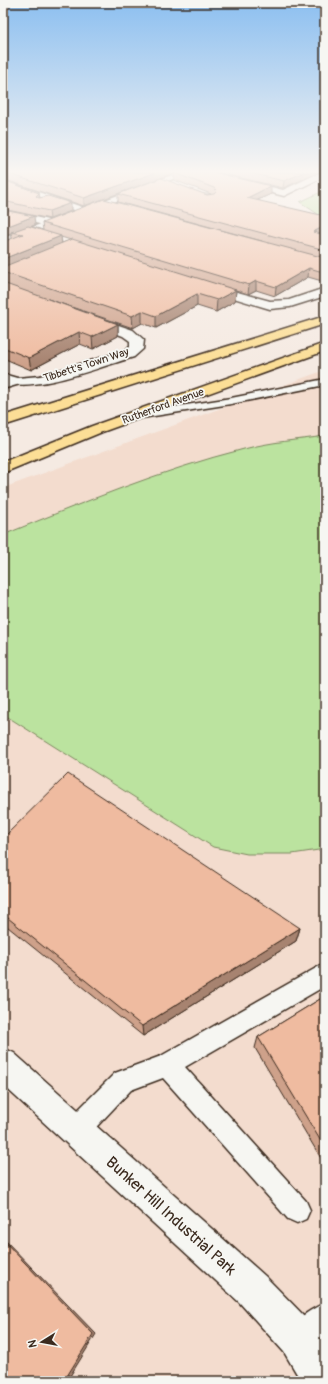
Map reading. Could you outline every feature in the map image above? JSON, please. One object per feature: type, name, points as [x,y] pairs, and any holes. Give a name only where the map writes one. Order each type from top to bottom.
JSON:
[{"type":"main road","points":[[292,330],[325,317]]},
{"type":"main road","points":[[3,421],[325,320]]},
{"type":"main road","name":"Rutherford Avenue","points":[[3,468],[97,429],[325,347]]},
{"type":"main road","points":[[3,428],[64,403]]},
{"type":"main road","points":[[3,456],[97,429]]},
{"type":"street","points":[[3,242],[18,237]]},
{"type":"street","points":[[45,237],[49,238]]},
{"type":"street","points":[[200,284],[270,305],[290,303],[325,292]]},
{"type":"street","name":"Tibbett's Town Way","points":[[3,378],[16,382],[41,380],[129,354],[136,349],[136,340],[128,333],[79,315]]},
{"type":"street","name":"Bunker Hill Industrial Park","points":[[3,1064],[252,1289],[298,1338],[323,1381]]},
{"type":"lane","points":[[3,386],[16,382]]},
{"type":"lane","points":[[134,416],[224,403],[325,382]]},
{"type":"lane","points":[[287,390],[325,388]]},
{"type":"lane","points":[[76,1130],[123,1081],[167,1065],[325,974]]},
{"type":"lane","points":[[167,1065],[297,1210]]},
{"type":"lane","points":[[298,1338],[325,1317]]},
{"type":"shaded area","points":[[325,370],[325,1381],[3,1381],[3,488]]},
{"type":"green space","points":[[325,436],[325,849],[292,854],[247,854],[213,847],[3,714],[3,535],[122,488],[213,457],[274,443]]},
{"type":"building","points":[[17,237],[60,237],[3,259],[3,242]]},
{"type":"building","points":[[87,237],[245,237],[325,258],[325,271],[323,272],[309,268],[276,287],[256,281],[249,285]]},
{"type":"building","points":[[275,237],[325,237],[325,250]]},
{"type":"building","points":[[72,239],[236,290],[217,300],[197,294],[156,316],[142,311],[132,316],[3,272],[3,267]]},
{"type":"building","points":[[3,283],[118,324],[92,337],[79,332],[29,358],[3,347]]},
{"type":"building","points":[[68,774],[300,928],[142,1026],[3,914],[3,838]]},
{"type":"building","points":[[325,996],[325,1148],[258,1037]]},
{"type":"building","points":[[3,1240],[93,1334],[64,1381],[3,1381]]}]
